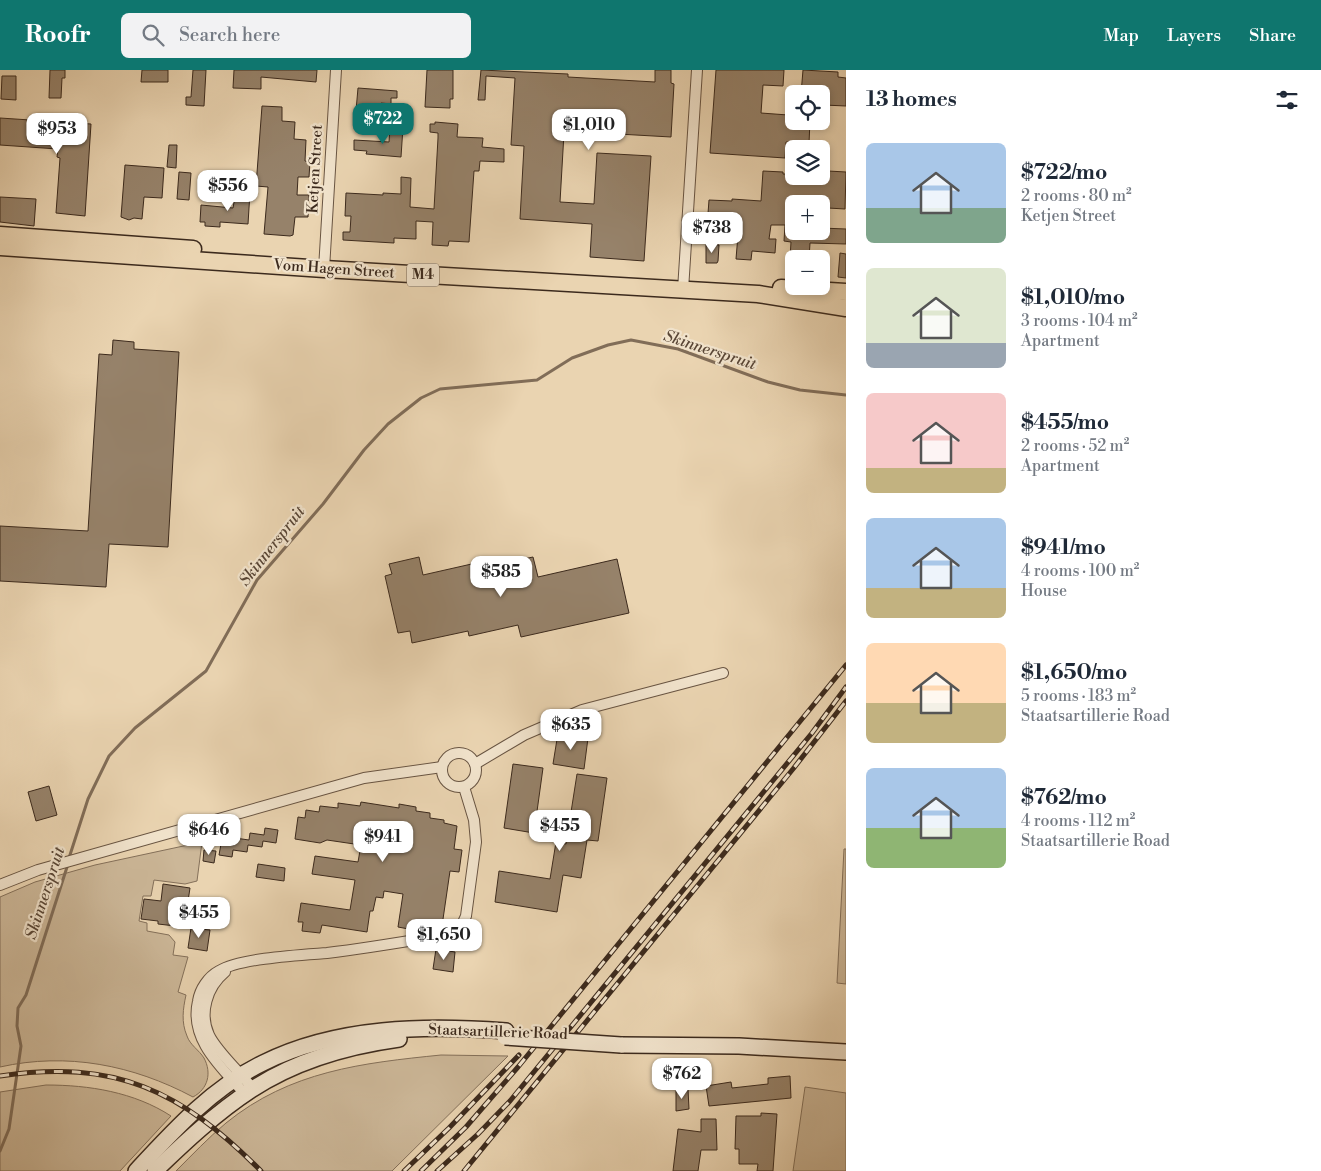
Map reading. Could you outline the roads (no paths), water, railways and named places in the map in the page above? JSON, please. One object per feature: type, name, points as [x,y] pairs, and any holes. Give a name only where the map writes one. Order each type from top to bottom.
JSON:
[{"type":"main road","name":"Vom Hagen Street","points":[[0,234],[325,264]]},
{"type":"main road","name":"Vom Hagen Street","points":[[0,247],[684,285],[846,292]]},
{"type":"main road","name":"Vom Hagen Street","points":[[684,285],[846,308]]},
{"type":"street","name":"Ketjen Street","points":[[325,264],[336,70]]},
{"type":"street","points":[[684,285],[698,70]]},
{"type":"street","points":[[475,764],[524,735],[582,710],[723,673]]},
{"type":"street","points":[[461,753],[470,757],[475,764],[476,773],[472,782],[464,787],[455,787],[447,783],[442,776],[442,767],[445,759],[452,754],[461,753]]},
{"type":"street","points":[[0,885],[38,870],[92,854],[364,778],[442,767]]},
{"type":"street","points":[[249,1091],[238,1078],[211,1055],[201,1038],[196,1016],[199,996],[206,983],[220,970],[234,965],[259,960],[380,947],[451,934],[459,929],[466,916],[476,842],[474,820],[464,787]]},
{"type":"street","name":"Staatsartillerie Road","points":[[136,1171],[181,1123],[238,1078],[263,1063],[293,1050],[370,1032],[464,1028],[506,1034],[846,1052]]},
{"type":"street","name":"Staatsartillerie Road","points":[[155,1171],[194,1134],[249,1091],[279,1074],[319,1057],[377,1042],[437,1036],[506,1034]]},
{"type":"street","name":"Staatsartillerie Road","points":[[621,1041],[774,1040],[846,1045]]},
{"type":"waterway","name":"Skinnerspruit","points":[[69,858],[88,799],[109,756],[135,728],[206,671],[257,580],[323,504],[364,450],[388,424],[421,398],[440,389],[537,380],[572,358],[608,345],[631,340],[678,349],[768,382],[800,390],[846,395]]},
{"type":"waterway","name":"Skinnerspruit","points":[[0,1151],[9,1129],[21,1046],[17,1026],[18,1008],[26,995],[68,864]]},
{"type":"railway","points":[[421,1171],[466,1127],[518,1067],[846,665]]},
{"type":"railway","points":[[437,1171],[478,1134],[510,1101],[812,733],[846,687]]},
{"type":"railway","points":[[464,1171],[793,769],[846,701]]},
{"type":"railway","points":[[404,1171],[449,1128],[519,1055]]},
{"type":"railway","points":[[0,1076],[41,1072],[78,1072],[112,1077],[144,1087],[173,1101],[202,1120],[231,1143],[261,1171]]}]
